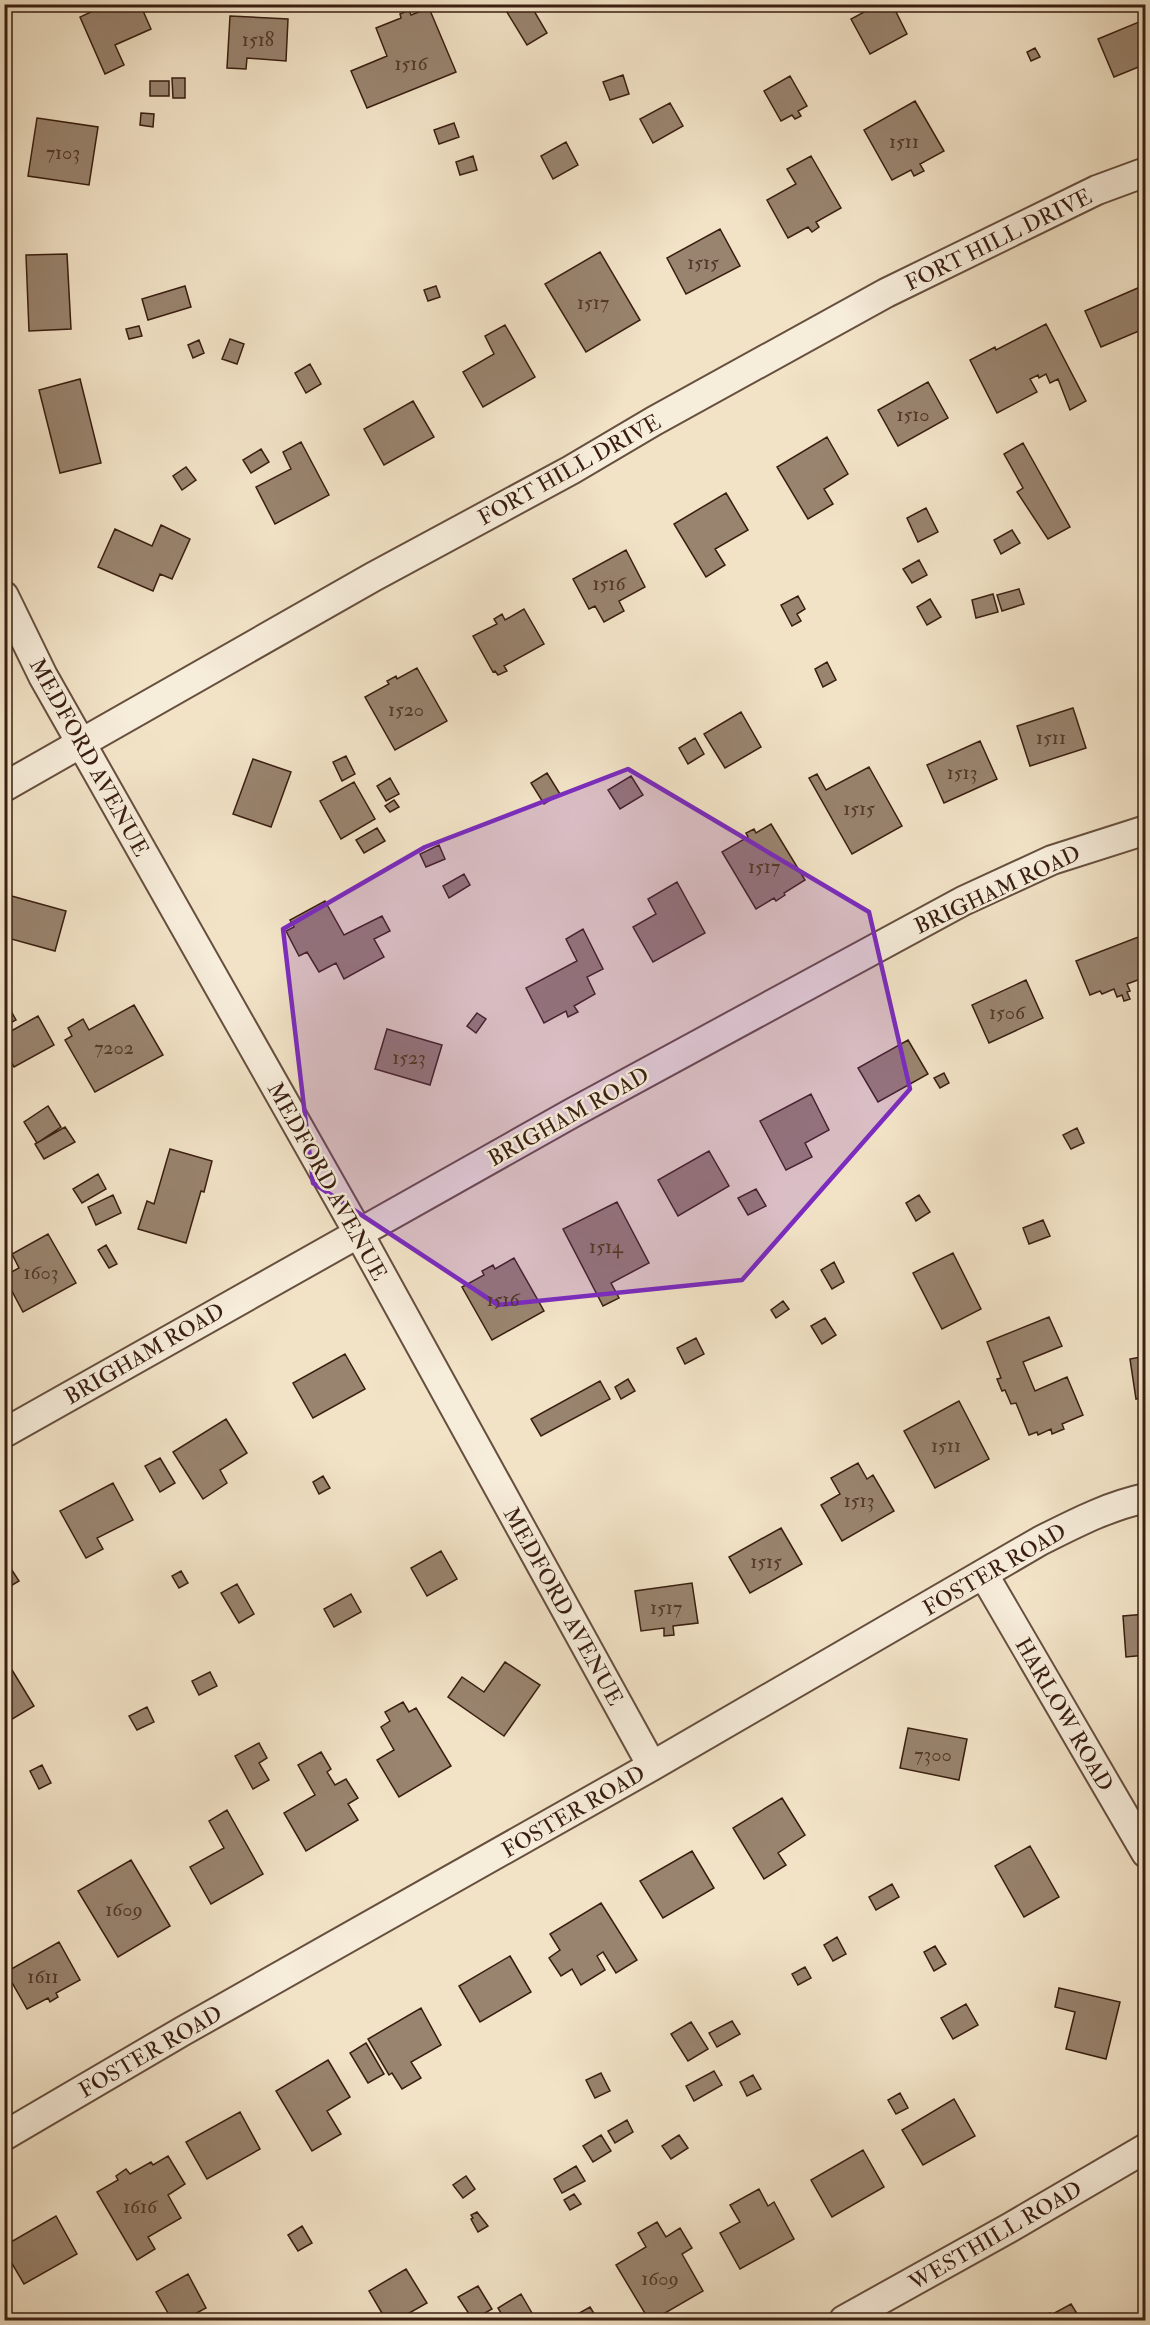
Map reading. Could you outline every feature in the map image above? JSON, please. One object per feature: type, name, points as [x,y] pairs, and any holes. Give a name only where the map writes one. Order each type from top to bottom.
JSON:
[{"type":"street","name":"FORT HILL DRIVE","points":[[4,787],[373,577],[571,470],[654,421],[886,293],[1097,190],[1146,172]]},
{"type":"street","name":"MEDFORD AVENUE","points":[[4,596],[43,676],[359,1234],[652,1766]]},
{"type":"street","name":"BRIGHAM ROAD","points":[[4,1433],[574,1112],[963,901],[1052,860],[1146,830]]},
{"type":"street","name":"FOSTER ROAD","points":[[4,2136],[183,2031],[652,1766],[1040,1541],[1085,1518],[1128,1502],[1146,1498]]},
{"type":"street","name":"HARLOW ROAD","points":[[984,1575],[1146,1852]]},
{"type":"street","name":"WESTHILL ROAD","points":[[844,2320],[1011,2227],[1146,2148]]},
{"type":"highlighted area","points":[[628,769],[869,912],[910,1089],[742,1280],[498,1305],[313,1183],[283,929],[425,847]]},
{"type":"building","points":[[108,4],[140,4],[151,29],[115,45],[124,65],[105,74],[80,17]]},
{"type":"building","points":[[502,4],[530,4],[547,33],[527,45]]},
{"type":"building","points":[[879,4],[892,4],[907,34],[870,54],[851,19]]},
{"type":"building","points":[[429,8],[456,72],[367,108],[351,71],[387,56],[376,28],[401,18],[400,14],[409,10],[411,15]]},
{"type":"building","points":[[230,16],[288,19],[286,61],[247,58],[246,69],[227,68]]},
{"type":"building","points":[[1146,19],[1146,64],[1114,77],[1098,39]]},
{"type":"building","points":[[1035,48],[1040,57],[1031,61],[1027,52]]},
{"type":"building","points":[[623,75],[629,94],[610,100],[603,82]]},
{"type":"building","points":[[790,76],[807,106],[798,111],[801,116],[795,119],[792,115],[781,121],[764,91]]},
{"type":"building","points":[[172,78],[185,78],[185,98],[173,98]]},
{"type":"building","points":[[150,81],[169,81],[169,96],[150,96]]},
{"type":"building","points":[[915,101],[944,151],[920,164],[924,171],[914,176],[911,170],[892,180],[864,130]]},
{"type":"building","points":[[670,103],[683,126],[653,143],[640,119]]},
{"type":"building","points":[[141,113],[154,114],[153,127],[140,125]]},
{"type":"building","points":[[37,118],[98,127],[89,185],[28,176]]},
{"type":"building","points":[[454,123],[459,137],[439,144],[434,130]]},
{"type":"building","points":[[566,142],[578,165],[553,179],[541,156]]},
{"type":"building","points":[[473,156],[477,170],[460,175],[456,162]]},
{"type":"building","points":[[811,156],[841,208],[816,222],[819,227],[812,232],[808,227],[788,238],[767,200],[796,184],[787,169]]},
{"type":"building","points":[[720,229],[740,266],[686,294],[667,258]]},
{"type":"building","points":[[600,252],[640,320],[586,352],[545,284]]},
{"type":"building","points":[[67,254],[71,329],[29,331],[26,255]]},
{"type":"building","points":[[185,286],[191,307],[148,320],[142,299]]},
{"type":"building","points":[[436,286],[440,297],[428,301],[424,290]]},
{"type":"building","points":[[1140,287],[1146,299],[1146,328],[1101,347],[1085,311]]},
{"type":"building","points":[[1046,324],[1086,401],[1070,410],[1058,379],[1050,383],[1046,374],[1039,378],[1038,375],[1030,379],[1037,392],[997,413],[970,360],[995,347],[996,350]]},
{"type":"building","points":[[505,325],[535,377],[483,407],[463,372],[494,354],[485,336]]},
{"type":"building","points":[[139,326],[142,336],[129,339],[126,329]]},
{"type":"building","points":[[230,339],[244,344],[237,364],[222,359]]},
{"type":"building","points":[[199,340],[204,353],[193,358],[188,345]]},
{"type":"building","points":[[310,364],[321,384],[306,393],[295,373]]},
{"type":"building","points":[[80,379],[101,463],[60,473],[39,390]]},
{"type":"building","points":[[928,382],[948,418],[898,446],[878,410]]},
{"type":"building","points":[[413,401],[434,437],[384,465],[364,429]]},
{"type":"building","points":[[827,437],[848,474],[824,489],[833,504],[808,519],[777,467]]},
{"type":"building","points":[[301,442],[329,495],[275,524],[256,487],[291,469],[283,452]]},
{"type":"building","points":[[1023,443],[1070,527],[1048,539],[1017,492],[1023,488],[1004,454]]},
{"type":"building","points":[[261,449],[269,462],[251,473],[243,460]]},
{"type":"building","points":[[186,467],[196,480],[182,490],[173,476]]},
{"type":"building","points":[[726,493],[748,530],[715,549],[725,565],[706,577],[674,524]]},
{"type":"building","points":[[926,508],[938,532],[918,542],[907,518]]},
{"type":"building","points":[[161,525],[190,539],[172,579],[160,574],[153,591],[98,567],[115,529],[152,546]]},
{"type":"building","points":[[1012,530],[1020,543],[1001,554],[994,540]]},
{"type":"building","points":[[626,550],[645,587],[619,601],[624,611],[604,622],[595,606],[589,609],[573,579]]},
{"type":"building","points":[[919,560],[927,575],[912,583],[903,569]]},
{"type":"building","points":[[1019,589],[1024,604],[1002,611],[997,595]]},
{"type":"building","points":[[993,594],[998,612],[976,618],[972,600]]},
{"type":"building","points":[[798,596],[805,609],[797,614],[801,621],[792,626],[781,605]]},
{"type":"building","points":[[930,599],[941,617],[927,625],[917,607]]},
{"type":"building","points":[[524,609],[544,644],[504,666],[507,671],[498,675],[495,671],[493,672],[473,636],[497,624],[494,619],[502,614],[505,620]]},
{"type":"building","points":[[827,662],[836,680],[823,687],[815,669]]},
{"type":"building","points":[[417,668],[447,721],[395,750],[365,697],[389,684],[387,681],[396,676],[397,679]]},
{"type":"building","points":[[1073,708],[1086,748],[1030,766],[1017,726]]},
{"type":"building","points":[[741,712],[761,747],[725,768],[704,734]]},
{"type":"building","points":[[695,738],[704,754],[688,764],[679,748]]},
{"type":"building","points":[[980,741],[997,779],[944,803],[927,765]]},
{"type":"building","points":[[346,756],[355,774],[342,781],[333,762]]},
{"type":"building","points":[[253,759],[291,772],[271,827],[233,814]]},
{"type":"building","points":[[869,767],[902,826],[852,854],[809,778],[817,774],[826,790]]},
{"type":"building","points":[[547,773],[560,794],[544,804],[531,783]]},
{"type":"building","points":[[631,776],[643,795],[620,809],[608,790]]},
{"type":"building","points":[[390,778],[399,794],[386,801],[377,786]]},
{"type":"building","points":[[354,782],[375,819],[341,839],[320,801]]},
{"type":"building","points":[[394,800],[399,807],[390,812],[385,806]]},
{"type":"building","points":[[771,824],[805,880],[776,901],[774,898],[756,909],[722,852],[748,837],[746,833],[754,829],[756,833]]},
{"type":"building","points":[[377,828],[385,841],[364,853],[356,840]]},
{"type":"building","points":[[439,845],[445,859],[426,867],[420,854]]},
{"type":"building","points":[[464,874],[470,885],[449,898],[443,886]]},
{"type":"building","points":[[677,882],[705,933],[653,962],[633,927],[656,914],[648,899]]},
{"type":"building","points":[[8,895],[66,911],[55,951],[4,937],[4,910]]},
{"type":"building","points":[[325,901],[344,935],[382,916],[390,931],[374,939],[384,957],[344,979],[336,963],[319,972],[307,952],[299,956],[286,931],[294,927],[290,920]]},
{"type":"building","points":[[583,929],[603,969],[587,977],[595,994],[574,1006],[578,1012],[568,1017],[566,1011],[544,1023],[526,988],[577,961],[566,939]]},
{"type":"building","points":[[1146,934],[1146,977],[1127,984],[1130,999],[1124,1001],[1122,995],[1117,997],[1114,989],[1102,994],[1100,991],[1090,995],[1076,961]]},
{"type":"building","points":[[1026,980],[1043,1018],[989,1043],[972,1005]]},
{"type":"building","points":[[6,1002],[16,1020],[4,1026],[4,1003]]},
{"type":"building","points":[[134,1005],[163,1055],[95,1092],[65,1040],[72,1036],[68,1028],[83,1019],[89,1030]]},
{"type":"building","points":[[477,1013],[486,1019],[476,1033],[467,1026]]},
{"type":"building","points":[[38,1016],[54,1045],[14,1067],[4,1049],[4,1035]]},
{"type":"building","points":[[387,1029],[442,1045],[430,1085],[375,1069]]},
{"type":"building","points":[[908,1040],[928,1074],[878,1102],[858,1068]]},
{"type":"building","points":[[944,1073],[949,1083],[940,1088],[934,1078]]},
{"type":"building","points":[[811,1094],[829,1130],[805,1143],[812,1157],[786,1170],[760,1121]]},
{"type":"building","points":[[48,1106],[61,1127],[37,1143],[24,1122]]},
{"type":"building","points":[[65,1127],[75,1142],[44,1159],[35,1144]]},
{"type":"building","points":[[1077,1128],[1084,1143],[1071,1149],[1063,1135]]},
{"type":"building","points":[[170,1149],[212,1161],[186,1243],[138,1229],[147,1201],[154,1204]]},
{"type":"building","points":[[709,1151],[729,1186],[678,1216],[658,1180]]},
{"type":"building","points":[[98,1174],[106,1189],[82,1203],[73,1189]]},
{"type":"building","points":[[756,1189],[766,1206],[748,1215],[738,1198]]},
{"type":"building","points":[[113,1195],[121,1213],[96,1225],[88,1207]]},
{"type":"building","points":[[919,1195],[930,1212],[916,1221],[906,1203]]},
{"type":"building","points":[[617,1202],[649,1263],[611,1283],[619,1298],[603,1306],[563,1229]]},
{"type":"building","points":[[1043,1220],[1050,1236],[1029,1244],[1023,1228]]},
{"type":"building","points":[[48,1234],[76,1283],[23,1312],[4,1276],[19,1268],[12,1254]]},
{"type":"building","points":[[106,1245],[117,1264],[109,1268],[98,1250]]},
{"type":"building","points":[[953,1253],[981,1309],[942,1329],[913,1273]]},
{"type":"building","points":[[514,1258],[544,1311],[492,1340],[462,1287],[484,1275],[482,1271],[493,1265],[495,1269]]},
{"type":"building","points":[[834,1262],[844,1282],[832,1289],[821,1270]]},
{"type":"building","points":[[783,1301],[789,1309],[776,1318],[771,1310]]},
{"type":"building","points":[[1049,1317],[1062,1346],[1023,1362],[1035,1391],[1067,1377],[1083,1415],[1062,1424],[1064,1429],[1052,1434],[1051,1429],[1038,1435],[1037,1432],[1029,1435],[1016,1403],[1011,1404],[1005,1390],[1002,1391],[997,1379],[1001,1378],[987,1342]]},
{"type":"building","points":[[825,1318],[836,1335],[822,1344],[811,1326]]},
{"type":"building","points":[[696,1338],[704,1354],[685,1364],[677,1348]]},
{"type":"building","points":[[345,1354],[365,1389],[313,1418],[293,1383]]},
{"type":"building","points":[[1146,1356],[1146,1397],[1136,1399],[1130,1359]]},
{"type":"building","points":[[628,1379],[635,1391],[621,1399],[615,1387]]},
{"type":"building","points":[[600,1381],[610,1399],[541,1436],[531,1419]]},
{"type":"building","points":[[959,1401],[989,1459],[935,1488],[904,1431]]},
{"type":"building","points":[[226,1419],[247,1453],[220,1470],[227,1483],[203,1499],[173,1452]]},
{"type":"building","points":[[160,1458],[175,1483],[160,1492],[145,1466]]},
{"type":"building","points":[[858,1463],[867,1479],[873,1475],[894,1511],[842,1541],[821,1505],[840,1494],[831,1478]]},
{"type":"building","points":[[323,1476],[330,1488],[319,1494],[313,1482]]},
{"type":"building","points":[[113,1483],[133,1520],[97,1538],[103,1549],[86,1558],[60,1511]]},
{"type":"building","points":[[781,1528],[802,1564],[750,1593],[729,1557]]},
{"type":"building","points":[[441,1551],[457,1579],[427,1596],[411,1568]]},
{"type":"building","points":[[4,1558],[19,1581],[4,1590]]},
{"type":"building","points":[[181,1571],[188,1583],[179,1588],[172,1576]]},
{"type":"building","points":[[692,1583],[698,1623],[673,1626],[674,1635],[664,1636],[664,1628],[641,1631],[635,1591]]},
{"type":"building","points":[[237,1584],[254,1614],[239,1623],[221,1593]]},
{"type":"building","points":[[351,1594],[361,1612],[334,1627],[324,1609]]},
{"type":"building","points":[[1146,1614],[1146,1655],[1126,1657],[1123,1616]]},
{"type":"building","points":[[505,1662],[540,1685],[504,1736],[448,1697],[462,1677],[484,1692]]},
{"type":"building","points":[[12,1670],[34,1706],[4,1724],[4,1674]]},
{"type":"building","points":[[210,1672],[217,1686],[199,1695],[192,1681]]},
{"type":"building","points":[[403,1702],[409,1712],[416,1708],[451,1766],[399,1797],[377,1760],[394,1750],[381,1727],[390,1721],[385,1712]]},
{"type":"building","points":[[147,1707],[154,1722],[137,1730],[129,1716]]},
{"type":"building","points":[[908,1728],[967,1739],[959,1780],[900,1768]]},
{"type":"building","points":[[259,1743],[267,1758],[259,1763],[269,1780],[253,1789],[235,1756]]},
{"type":"building","points":[[321,1752],[331,1769],[327,1772],[335,1785],[346,1779],[358,1798],[348,1804],[358,1820],[306,1851],[284,1813],[315,1795],[298,1765]]},
{"type":"building","points":[[42,1765],[51,1783],[39,1789],[30,1771]]},
{"type":"building","points":[[782,1798],[805,1835],[778,1853],[786,1865],[764,1879],[733,1828]]},
{"type":"building","points":[[227,1810],[263,1874],[211,1904],[190,1867],[224,1848],[209,1821]]},
{"type":"building","points":[[1030,1846],[1059,1897],[1024,1917],[995,1866]]},
{"type":"building","points":[[692,1851],[714,1888],[663,1918],[640,1881]]},
{"type":"building","points":[[131,1860],[170,1926],[118,1957],[78,1891]]},
{"type":"building","points":[[892,1884],[899,1897],[876,1910],[869,1897]]},
{"type":"building","points":[[601,1903],[637,1960],[616,1973],[603,1952],[597,1956],[605,1970],[581,1985],[572,1969],[561,1976],[549,1958],[560,1950],[550,1934]]},
{"type":"building","points":[[837,1937],[846,1954],[833,1961],[824,1945]]},
{"type":"building","points":[[59,1942],[80,1980],[56,1993],[58,1997],[50,2002],[48,1998],[27,2009],[6,1972]]},
{"type":"building","points":[[935,1946],[946,1964],[934,1971],[924,1952]]},
{"type":"building","points":[[510,1956],[531,1992],[480,2022],[459,1986]]},
{"type":"building","points":[[805,1967],[811,1978],[798,1985],[792,1974]]},
{"type":"building","points":[[1059,1988],[1120,2002],[1106,2059],[1066,2049],[1075,2012],[1055,2007]]},
{"type":"building","points":[[966,2004],[978,2025],[953,2039],[941,2018]]},
{"type":"building","points":[[421,2008],[441,2045],[411,2062],[421,2078],[402,2089],[392,2073],[389,2075],[368,2039]]},
{"type":"building","points":[[732,2021],[740,2034],[717,2047],[709,2033]]},
{"type":"building","points":[[691,2022],[708,2049],[688,2061],[671,2034]]},
{"type":"building","points":[[366,2043],[384,2074],[368,2083],[350,2053]]},
{"type":"building","points":[[328,2060],[350,2097],[327,2111],[341,2134],[312,2151],[276,2091]]},
{"type":"building","points":[[714,2071],[722,2085],[694,2101],[686,2086]]},
{"type":"building","points":[[601,2073],[610,2091],[595,2098],[586,2080]]},
{"type":"building","points":[[753,2075],[761,2089],[747,2096],[740,2082]]},
{"type":"building","points":[[900,2093],[908,2108],[896,2114],[888,2100]]},
{"type":"building","points":[[954,2099],[975,2136],[923,2165],[902,2130]]},
{"type":"building","points":[[240,2112],[260,2149],[207,2179],[186,2142]]},
{"type":"building","points":[[627,2120],[633,2132],[615,2143],[608,2131]]},
{"type":"building","points":[[601,2135],[611,2151],[593,2162],[583,2146]]},
{"type":"building","points":[[679,2135],[688,2148],[671,2159],[662,2146]]},
{"type":"building","points":[[863,2150],[884,2187],[832,2217],[811,2180]]},
{"type":"building","points":[[168,2156],[185,2184],[168,2195],[181,2218],[148,2237],[155,2249],[137,2260],[97,2192],[118,2180],[116,2176],[126,2169],[130,2174],[151,2162],[153,2165]]},
{"type":"building","points":[[576,2166],[585,2181],[562,2193],[554,2179]]},
{"type":"building","points":[[466,2176],[475,2189],[463,2198],[453,2185]]},
{"type":"building","points":[[759,2189],[768,2206],[774,2202],[794,2239],[740,2269],[720,2233],[740,2222],[730,2205]]},
{"type":"building","points":[[574,2194],[581,2204],[570,2210],[564,2200]]},
{"type":"building","points":[[477,2212],[488,2226],[478,2232],[471,2219],[473,2218],[471,2215]]},
{"type":"building","points":[[56,2216],[77,2254],[24,2284],[4,2250],[4,2246]]},
{"type":"building","points":[[657,2222],[666,2237],[680,2228],[692,2248],[682,2254],[703,2291],[653,2320],[649,2320],[616,2265],[646,2247],[638,2233]]},
{"type":"building","points":[[302,2226],[312,2243],[298,2251],[288,2235]]},
{"type":"building","points":[[406,2269],[427,2303],[397,2320],[386,2320],[369,2291]]},
{"type":"building","points":[[188,2274],[206,2308],[184,2320],[172,2320],[156,2292]]},
{"type":"building","points":[[478,2286],[492,2309],[473,2320],[458,2297]]},
{"type":"building","points":[[521,2294],[536,2320],[505,2320],[498,2308]]},
{"type":"building","points":[[1071,2304],[1081,2320],[1044,2320],[1042,2317],[1050,2313],[1051,2315]]},
{"type":"building","points":[[590,2307],[598,2320],[567,2320]]}]
